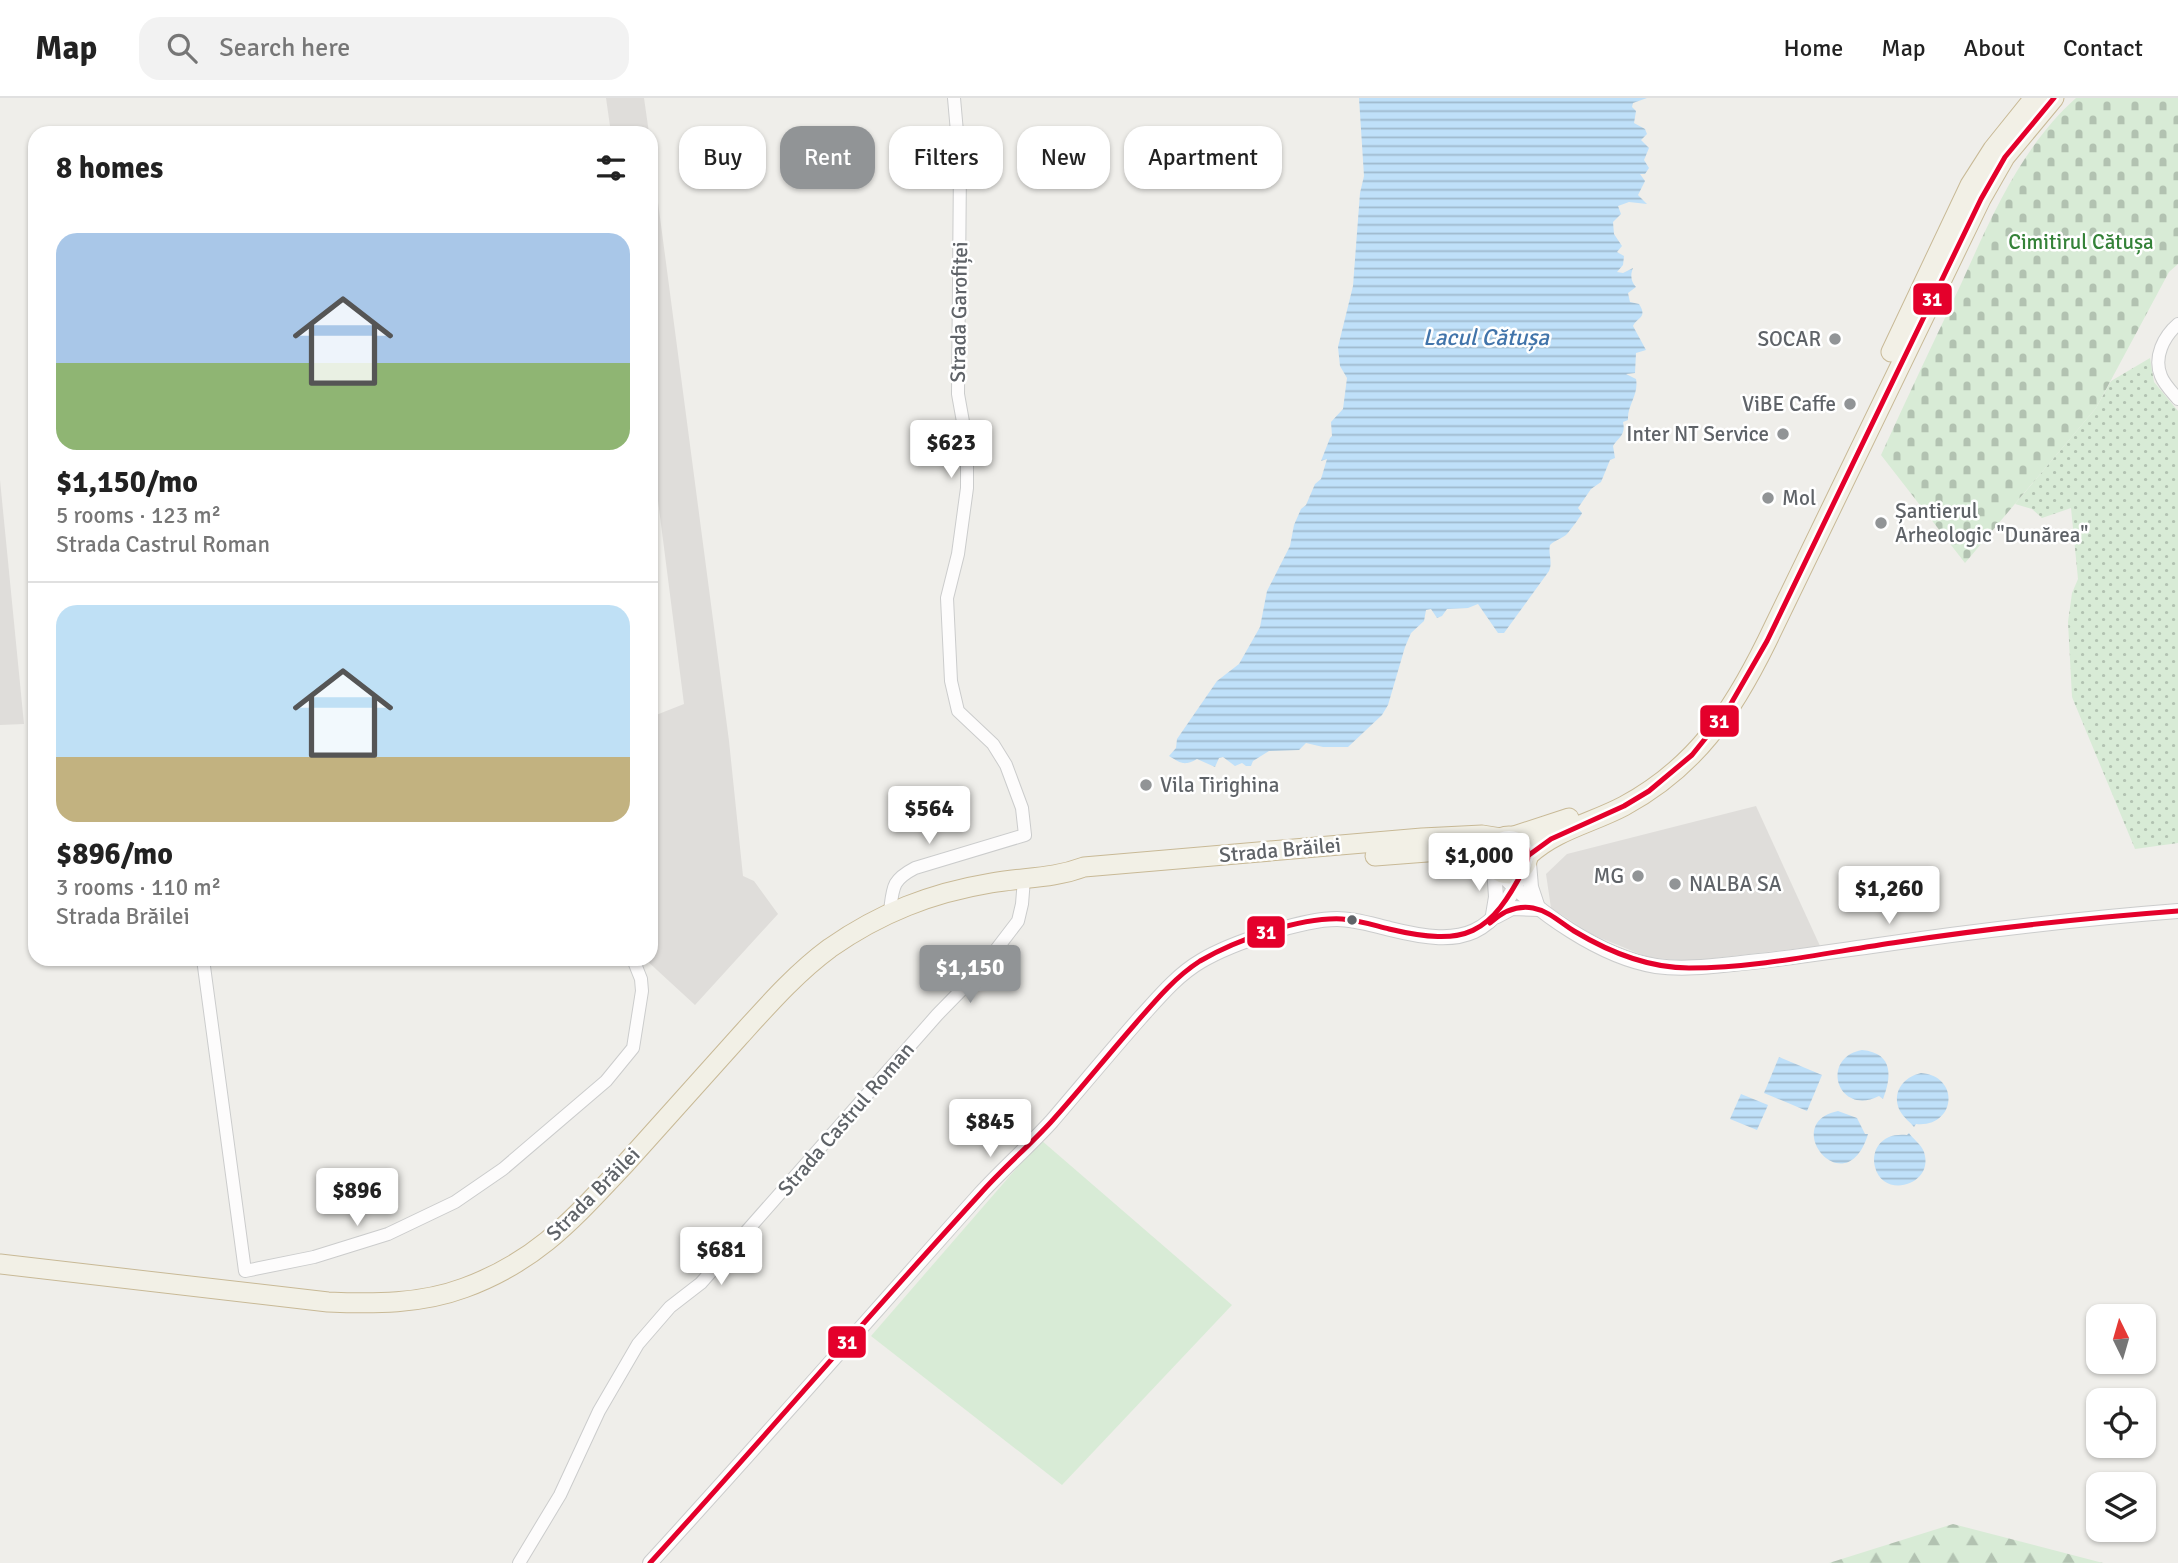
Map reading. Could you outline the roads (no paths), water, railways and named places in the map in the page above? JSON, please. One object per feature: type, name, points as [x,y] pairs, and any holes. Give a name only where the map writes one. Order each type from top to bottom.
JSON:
[{"type":"highway","name":"Strada Brăilei","points":[[0,1264],[328,1303],[409,1301],[464,1288],[499,1273],[555,1236],[797,975],[829,949],[890,912],[991,882],[1314,854],[1470,836],[1507,837],[1592,809],[1622,794],[1680,750],[1705,724],[1725,696],[1970,185],[1993,149],[2034,98]]},
{"type":"highway","points":[[1528,860],[1523,841],[1507,837],[1496,841],[1490,852],[1495,868],[1511,875],[1522,870],[1550,838],[1597,820],[1628,804],[1660,782],[1700,747],[1735,703],[1981,199],[2005,158],[2054,98]]},
{"type":"highway","name":"Strada Brăilei","points":[[1314,854],[1453,850],[1467,852],[1495,868]]},
{"type":"street","name":"Strada Garofiței","points":[[890,912],[893,884],[902,874],[1025,835],[1022,808],[1006,765],[993,744],[958,711],[951,681],[947,598],[958,554],[967,488],[967,443],[958,394],[960,166],[954,98]]},
{"type":"street","points":[[2178,324],[2170,330],[2159,352],[2158,367],[2161,378],[2178,400]]},
{"type":"street","points":[[1490,923],[1515,889],[1528,860]]},
{"type":"street","points":[[1528,860],[1531,887],[1539,909]]},
{"type":"street","points":[[1495,868],[1539,909],[1584,937],[1625,957],[1656,966],[1691,968],[1773,960],[2063,920],[2178,911]]},
{"type":"street","points":[[1490,923],[1496,905],[1495,868]]},
{"type":"street","name":"Strada Castrul Roman","points":[[519,1563],[560,1495],[610,1389],[647,1330],[670,1307],[701,1283],[978,972],[1018,920],[1023,904],[1024,879]]},
{"type":"street","points":[[650,1563],[983,1191],[1049,1124],[1154,1003],[1191,968],[1236,945],[1321,921],[1356,921],[1436,938],[1471,934],[1512,908],[1539,909]]},
{"type":"street","points":[[204,966],[244,1271],[243,1293]]},
{"type":"street","points":[[244,1271],[314,1257],[388,1234],[455,1202],[503,1169],[606,1081],[633,1048],[642,991],[636,966]]},
{"type":"water","name":"Lacul Cătușa","points":[[1359,98],[1647,98],[1633,103],[1632,107],[1636,111],[1634,123],[1645,129],[1647,134],[1641,140],[1649,148],[1644,160],[1649,168],[1645,174],[1640,174],[1645,181],[1638,195],[1647,204],[1629,202],[1618,206],[1621,214],[1613,222],[1614,234],[1622,246],[1617,252],[1624,256],[1623,265],[1617,272],[1623,273],[1633,268],[1632,278],[1636,287],[1628,293],[1630,302],[1639,304],[1642,312],[1633,326],[1646,350],[1636,353],[1635,373],[1626,374],[1636,379],[1635,395],[1628,420],[1623,422],[1623,433],[1613,446],[1615,458],[1610,460],[1601,482],[1591,489],[1578,508],[1582,513],[1572,527],[1550,545],[1549,571],[1504,633],[1498,633],[1478,604],[1468,608],[1447,609],[1437,618],[1431,609],[1426,610],[1424,621],[1411,633],[1405,647],[1388,705],[1382,715],[1348,747],[1323,747],[1306,743],[1299,750],[1269,751],[1253,761],[1251,766],[1242,763],[1235,766],[1223,757],[1219,758],[1215,767],[1197,759],[1182,763],[1169,756],[1176,748],[1177,739],[1217,681],[1239,664],[1260,627],[1267,591],[1290,546],[1294,525],[1315,484],[1321,479],[1327,459],[1321,461],[1332,436],[1331,422],[1343,409],[1347,378],[1340,366],[1338,347],[1353,286],[1360,193],[1364,176]]},
{"type":"water","points":[[1862,1050],[1880,1056],[1888,1068],[1888,1083],[1883,1099],[1879,1096],[1865,1100],[1853,1099],[1844,1093],[1839,1084],[1841,1064],[1849,1055]]},
{"type":"water","points":[[1779,1057],[1822,1075],[1807,1111],[1764,1093]]},
{"type":"water","points":[[1921,1073],[1934,1076],[1943,1083],[1949,1101],[1939,1118],[1929,1123],[1916,1124],[1914,1127],[1900,1111],[1897,1098],[1904,1082]]},
{"type":"water","points":[[1741,1094],[1768,1105],[1757,1130],[1730,1119]]},
{"type":"water","points":[[1838,1111],[1857,1118],[1865,1134],[1868,1134],[1858,1154],[1846,1163],[1833,1162],[1822,1154],[1815,1143],[1814,1130],[1821,1118]]},
{"type":"water","points":[[1909,1133],[1924,1152],[1922,1173],[1907,1184],[1888,1183],[1880,1177],[1875,1167],[1876,1151],[1887,1138]]},
{"type":"place","name":"SOCAR","points":[[1835,339]]},
{"type":"place","name":"ViBE Caffe","points":[[1850,404]]},
{"type":"place","name":"Inter NT Service","points":[[1783,434]]},
{"type":"place","name":"Mol","points":[[1768,498]]},
{"type":"place","name":"Șantierul Arheologic \"Dunărea\"","points":[[1881,523]]},
{"type":"place","name":"Vila Tirighina","points":[[1146,785]]},
{"type":"place","name":"MG","points":[[1638,876]]},
{"type":"place","name":"NALBA SA","points":[[1675,884]]},
{"type":"park label","name":"Cimitirul Cătușa","points":[[2081,242]]}]
